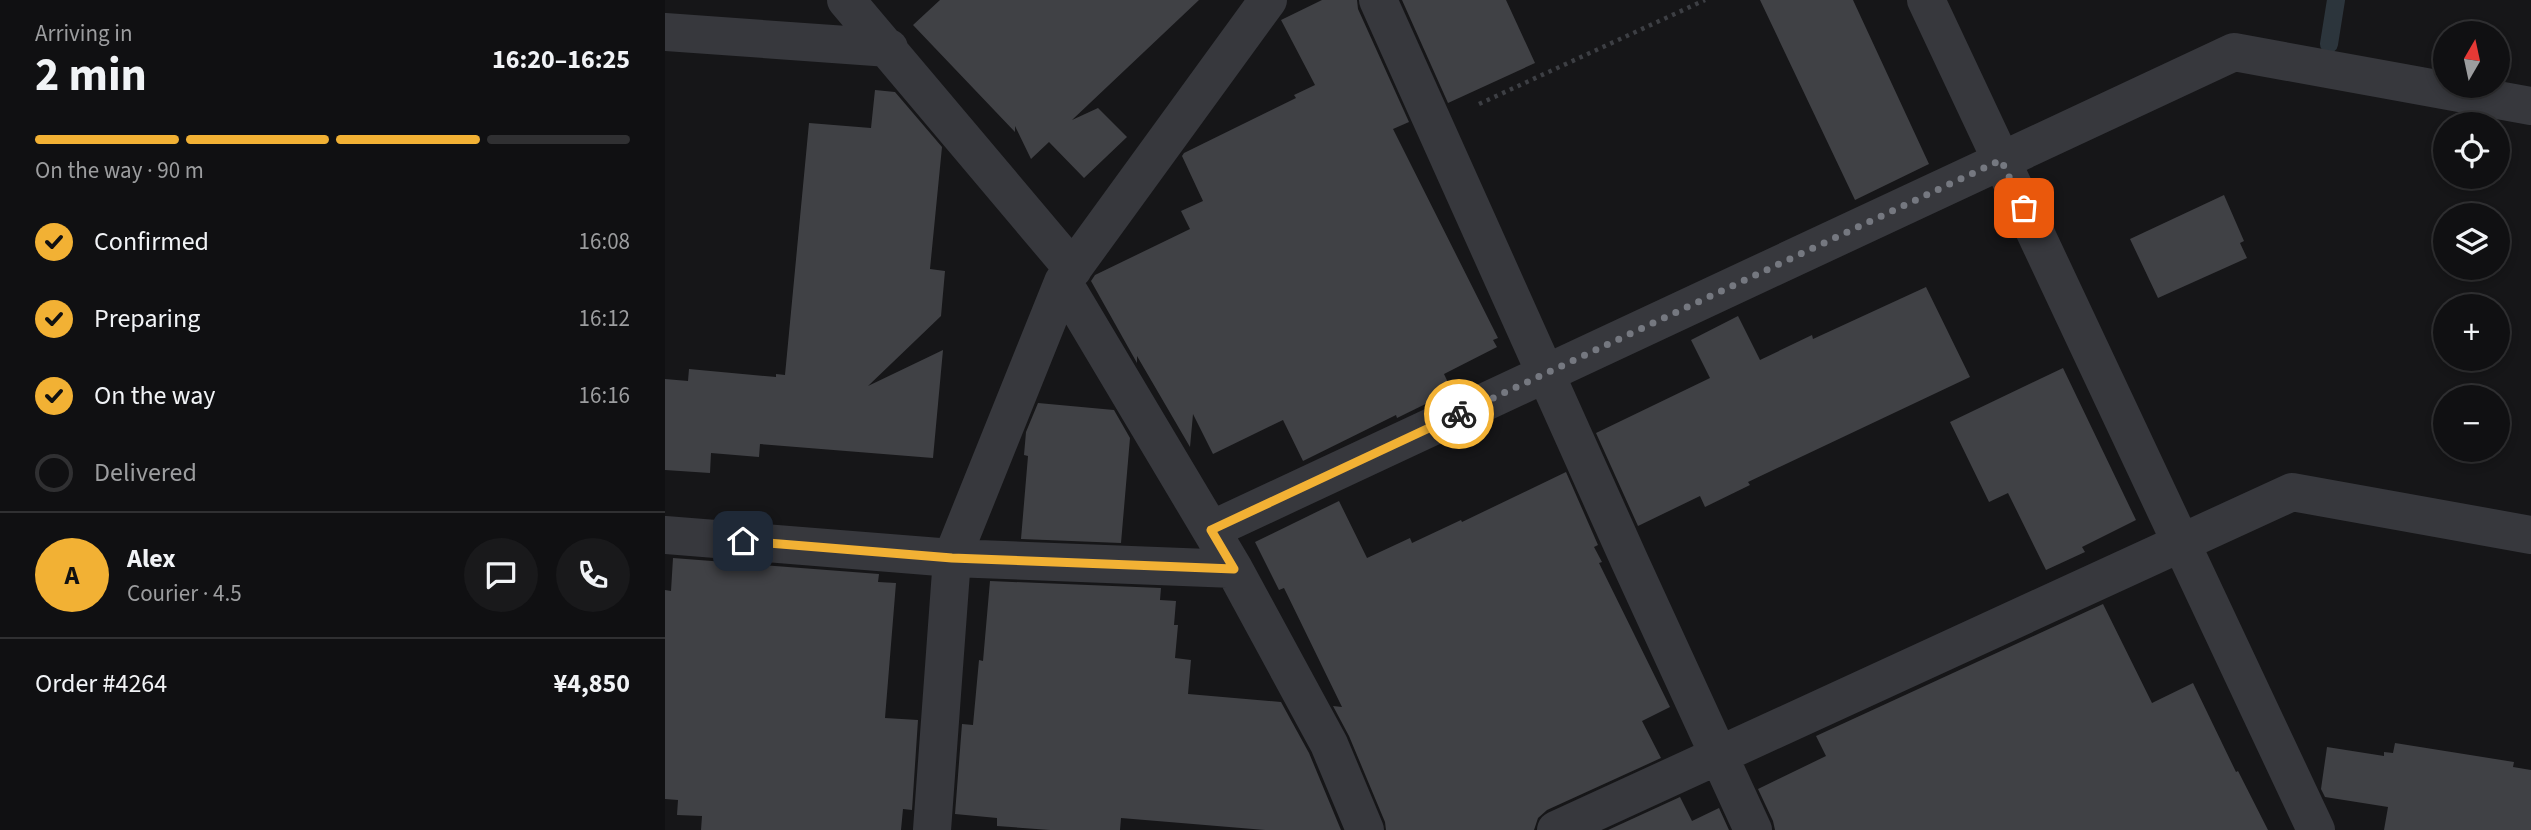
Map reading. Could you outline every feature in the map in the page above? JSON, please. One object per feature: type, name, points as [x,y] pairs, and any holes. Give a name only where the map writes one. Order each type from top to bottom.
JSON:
[{"type":"street","points":[[846,0],[889,48],[1068,275],[1329,744],[1365,830]]},
{"type":"street","points":[[932,830],[952,558],[1068,275],[1268,0]]},
{"type":"street","points":[[1378,0],[1753,830]]},
{"type":"street","points":[[1926,0],[2316,830]]},
{"type":"street","points":[[665,32],[889,48]]},
{"type":"street","points":[[1211,530],[2234,52],[2531,106]]},
{"type":"street","points":[[1556,830],[2292,492],[2531,535]]},
{"type":"street","points":[[665,535],[952,558],[1234,569]]},
{"type":"path","points":[[1434,125],[1705,0]]},
{"type":"building","points":[[940,0],[1199,0],[1072,120],[1098,108],[1127,137],[1084,178],[1049,142],[1031,159],[1015,126],[1015,132],[913,25]]},
{"type":"building","points":[[1322,0],[1357,0],[1358,9],[1409,122],[1393,129],[1498,338],[1493,340],[1497,347],[1444,374],[1452,391],[1303,461],[1283,420],[1213,454],[1193,414],[1190,447],[1137,356],[1137,363],[1091,281],[1095,275],[1190,229],[1181,211],[1203,201],[1182,156],[1184,153],[1296,98],[1294,95],[1315,85],[1281,20]]},
{"type":"building","points":[[1402,0],[1506,0],[1535,63],[1448,103]]},
{"type":"building","points":[[1760,0],[1853,0],[1929,164],[1855,200]]},
{"type":"building","points":[[875,90],[895,92],[942,147],[930,269],[945,271],[941,316],[868,386],[943,350],[933,458],[760,444],[759,457],[711,453],[710,473],[665,470],[665,379],[688,381],[689,369],[776,377],[776,374],[785,375],[809,123],[871,128]]},
{"type":"building","points":[[2224,195],[2244,241],[2240,243],[2247,258],[2158,298],[2130,239]]},
{"type":"building","points":[[1926,287],[1970,377],[1748,482],[1750,485],[1705,507],[1700,496],[1638,526],[1596,433],[1710,378],[1691,340],[1738,316],[1760,360],[1812,335],[1813,339]]},
{"type":"building","points":[[2063,368],[2136,520],[2082,547],[2085,552],[2046,570],[2008,493],[1989,502],[1950,422]]},
{"type":"building","points":[[1038,403],[1114,410],[1130,438],[1121,543],[1021,539],[1028,456],[1024,455],[1026,432]]},
{"type":"building","points":[[1566,472],[1598,545],[1594,547],[1602,562],[1599,563],[1670,707],[1642,721],[1661,758],[1547,810],[1538,818],[1534,830],[1386,830],[1349,736],[1333,706],[1342,707],[1284,588],[1279,590],[1255,542],[1339,501],[1367,558],[1410,538],[1412,543],[1461,520],[1462,522]]},
{"type":"building","points":[[673,558],[879,574],[878,582],[896,583],[885,718],[918,720],[912,810],[903,809],[901,830],[701,830],[702,816],[677,815],[678,800],[665,799],[665,590],[671,591]]},
{"type":"building","points":[[990,581],[1161,588],[1160,600],[1176,601],[1174,625],[1178,625],[1175,658],[1191,660],[1188,694],[1281,702],[1309,753],[1341,830],[1265,830],[1121,818],[1120,830],[1050,830],[997,826],[997,818],[955,814],[962,724],[973,725],[979,660],[983,661]]},
{"type":"building","points":[[2103,604],[2152,703],[2193,683],[2236,772],[2238,771],[2268,830],[1775,830],[1758,789],[1826,756],[1816,736]]},
{"type":"building","points":[[2395,743],[2514,762],[2513,767],[2531,770],[2531,830],[2384,830],[2388,807],[2325,797],[2321,789],[2327,747],[2384,756],[2384,752],[2393,753]]},
{"type":"building","points":[[1680,797],[1692,821],[1719,808],[1729,830],[1608,830]]},
{"type":"waterway","points":[[2329,44],[2336,0]]},
{"type":"way so far","points":[[1459,414],[2001,160],[2024,208]]},
{"type":"route","points":[[743,541],[952,558],[1234,569],[1211,530],[1459,414]]}]
